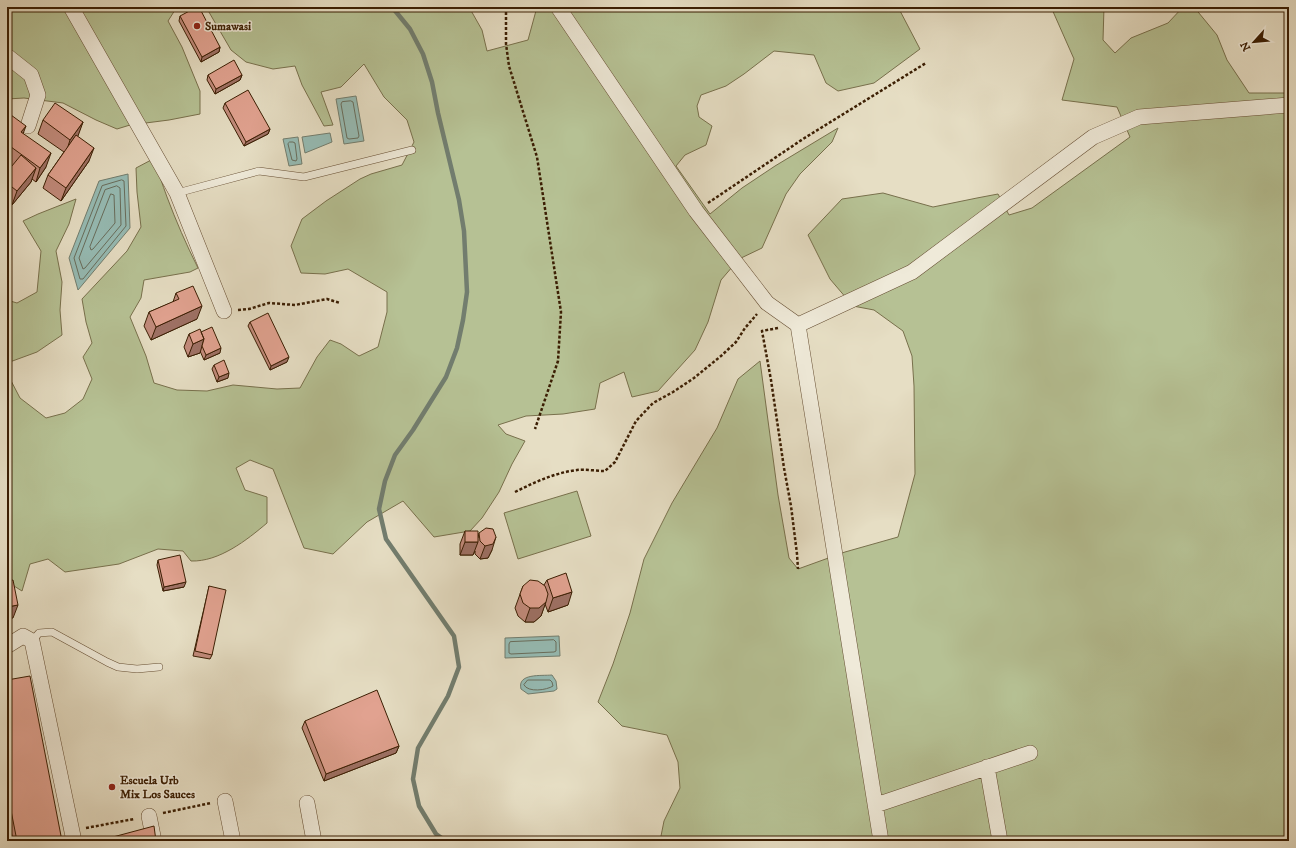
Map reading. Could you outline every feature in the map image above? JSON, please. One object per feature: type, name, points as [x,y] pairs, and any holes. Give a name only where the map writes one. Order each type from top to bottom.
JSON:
[{"type":"street","points":[[71,7],[177,193],[224,312]]},
{"type":"street","points":[[558,7],[696,211],[767,303],[798,324],[881,841]]},
{"type":"street","points":[[7,56],[31,75],[38,95],[28,126]]},
{"type":"street","points":[[798,324],[912,272],[1093,137],[1139,116],[1289,105]]},
{"type":"street","points":[[7,646],[23,636],[32,641],[74,841]]},
{"type":"street","points":[[876,805],[1030,752]]},
{"type":"street","points":[[987,767],[1000,841]]},
{"type":"street","points":[[225,801],[233,841]]},
{"type":"street","points":[[307,804],[314,841]]},
{"type":"street","points":[[149,816],[154,841]]},
{"type":"lane","points":[[177,193],[260,171],[304,177],[412,150]]},
{"type":"lane","points":[[32,641],[39,633],[52,632],[118,667],[137,669],[159,667]]},
{"type":"path","points":[[506,7],[506,44],[508,66],[537,157],[562,312],[558,361],[535,429]]},
{"type":"path","points":[[696,211],[803,139],[926,63]]},
{"type":"path","points":[[224,312],[249,309],[270,303],[295,305],[327,299],[340,303]]},
{"type":"path","points":[[515,492],[537,480],[560,474],[578,470],[605,471],[615,462],[636,421],[653,403],[694,378],[721,356],[736,342],[745,328],[767,303]]},
{"type":"path","points":[[798,324],[762,331],[791,506],[798,554],[798,569]]},
{"type":"green space","points":[[7,7],[184,7],[175,10],[168,21],[182,47],[200,91],[200,114],[130,125],[117,129],[63,103],[24,98],[7,99]]},
{"type":"green space","points":[[206,7],[469,7],[482,30],[487,51],[528,40],[537,7],[898,7],[920,49],[874,83],[838,91],[826,83],[814,55],[774,51],[726,86],[701,95],[697,106],[699,117],[712,126],[706,145],[685,155],[676,166],[710,214],[742,188],[838,128],[832,142],[800,174],[786,194],[762,248],[739,259],[721,280],[708,322],[695,350],[658,391],[632,397],[624,372],[600,383],[595,409],[563,414],[526,416],[498,425],[506,434],[525,441],[499,492],[482,518],[470,531],[434,537],[403,501],[367,522],[333,554],[304,548],[273,469],[250,460],[236,468],[245,490],[267,497],[267,523],[232,549],[212,558],[191,561],[183,551],[158,549],[119,564],[65,572],[48,559],[30,564],[22,591],[14,586],[7,573],[7,373],[20,398],[46,418],[65,413],[83,399],[92,379],[83,357],[92,343],[82,299],[127,251],[141,227],[136,168],[153,159],[178,224],[198,268],[190,272],[144,280],[141,298],[130,317],[146,356],[154,383],[177,390],[207,391],[233,385],[277,389],[300,388],[317,357],[330,340],[341,344],[359,356],[378,347],[387,312],[387,292],[348,269],[325,274],[301,273],[291,246],[302,219],[326,201],[360,179],[371,174],[402,165],[414,142],[407,120],[384,97],[364,64],[341,87],[321,92],[333,125],[324,126],[302,85],[295,66],[273,69],[246,62],[231,50]]},
{"type":"green space","points":[[1051,7],[1104,7],[1103,40],[1115,53],[1131,38],[1168,23],[1183,7],[1194,7],[1217,35],[1227,60],[1249,93],[1289,93],[1289,841],[660,841],[664,821],[680,788],[678,762],[667,735],[622,726],[598,702],[613,664],[630,613],[644,559],[672,503],[717,428],[738,379],[760,361],[778,495],[789,558],[798,569],[845,552],[898,537],[915,474],[914,386],[912,356],[903,331],[874,310],[853,306],[830,279],[808,235],[842,199],[883,193],[933,207],[998,194],[1009,215],[1032,208],[1130,137],[1117,107],[1062,100],[1074,59]]},
{"type":"green space","points":[[76,199],[69,224],[56,251],[62,282],[60,310],[62,335],[37,352],[7,363],[7,300],[17,303],[37,292],[41,251],[23,221]]},
{"type":"green space","points":[[577,491],[591,536],[518,559],[504,513]]},
{"type":"water","points":[[356,96],[364,141],[344,144],[336,99]]},
{"type":"water","points":[[330,133],[332,142],[305,153],[302,137]]},
{"type":"water","points":[[298,137],[302,164],[289,166],[283,139]]},
{"type":"water","points":[[128,174],[130,228],[78,290],[69,258],[99,181]]},
{"type":"water","points":[[559,636],[560,656],[505,658],[505,638]]},
{"type":"water","points":[[552,675],[556,681],[557,689],[554,691],[528,694],[521,689],[521,684],[526,678],[531,676]]},
{"type":"building","points":[[199,7],[220,47],[202,57],[180,16]]},
{"type":"building","points":[[234,60],[242,75],[216,89],[208,75]]},
{"type":"building","points":[[248,90],[270,129],[246,142],[225,103]]},
{"type":"building","points":[[55,103],[83,122],[70,140],[43,120]]},
{"type":"building","points":[[11,115],[26,126],[21,132],[51,153],[40,168],[7,144],[7,121]]},
{"type":"building","points":[[76,135],[94,148],[66,188],[48,175]]},
{"type":"building","points":[[21,155],[36,168],[17,191],[7,183],[7,172]]},
{"type":"building","points":[[193,286],[202,306],[156,327],[149,312],[179,299],[176,293]]},
{"type":"building","points":[[268,313],[289,357],[271,366],[250,322]]},
{"type":"building","points":[[212,327],[221,348],[206,355],[202,346],[204,339],[201,332]]},
{"type":"building","points":[[200,329],[204,339],[193,344],[189,334]]},
{"type":"building","points":[[224,360],[229,373],[219,377],[214,365]]},
{"type":"building","points":[[486,528],[493,529],[496,537],[493,544],[485,546],[480,541],[479,533]]},
{"type":"building","points":[[465,531],[478,531],[478,542],[465,542]]},
{"type":"building","points":[[180,555],[186,582],[164,587],[158,560]]},
{"type":"building","points":[[566,573],[572,592],[553,598],[547,580]]},
{"type":"building","points":[[13,580],[18,605],[7,607],[7,581]]},
{"type":"building","points":[[530,580],[538,581],[545,586],[548,594],[546,602],[539,608],[530,608],[523,603],[520,594],[523,586]]},
{"type":"building","points":[[209,586],[226,590],[212,655],[195,651]]},
{"type":"building","points":[[30,676],[62,841],[17,841],[7,790],[7,680]]},
{"type":"building","points":[[377,690],[399,746],[326,774],[305,721]]},
{"type":"building","points":[[154,826],[156,841],[98,841]]},
{"type":"waterway","points":[[392,7],[410,29],[423,54],[432,82],[459,200],[464,231],[467,292],[457,348],[446,377],[413,430],[395,455],[385,481],[379,509],[386,539],[454,636],[459,667],[448,696],[418,748],[413,779],[419,806],[436,834],[446,841]]},
{"type":"place","name":"Sumawasi","points":[[197,26]]},
{"type":"place","name":"Escuela Urb Mix Los Sauces","points":[[112,787]]}]
